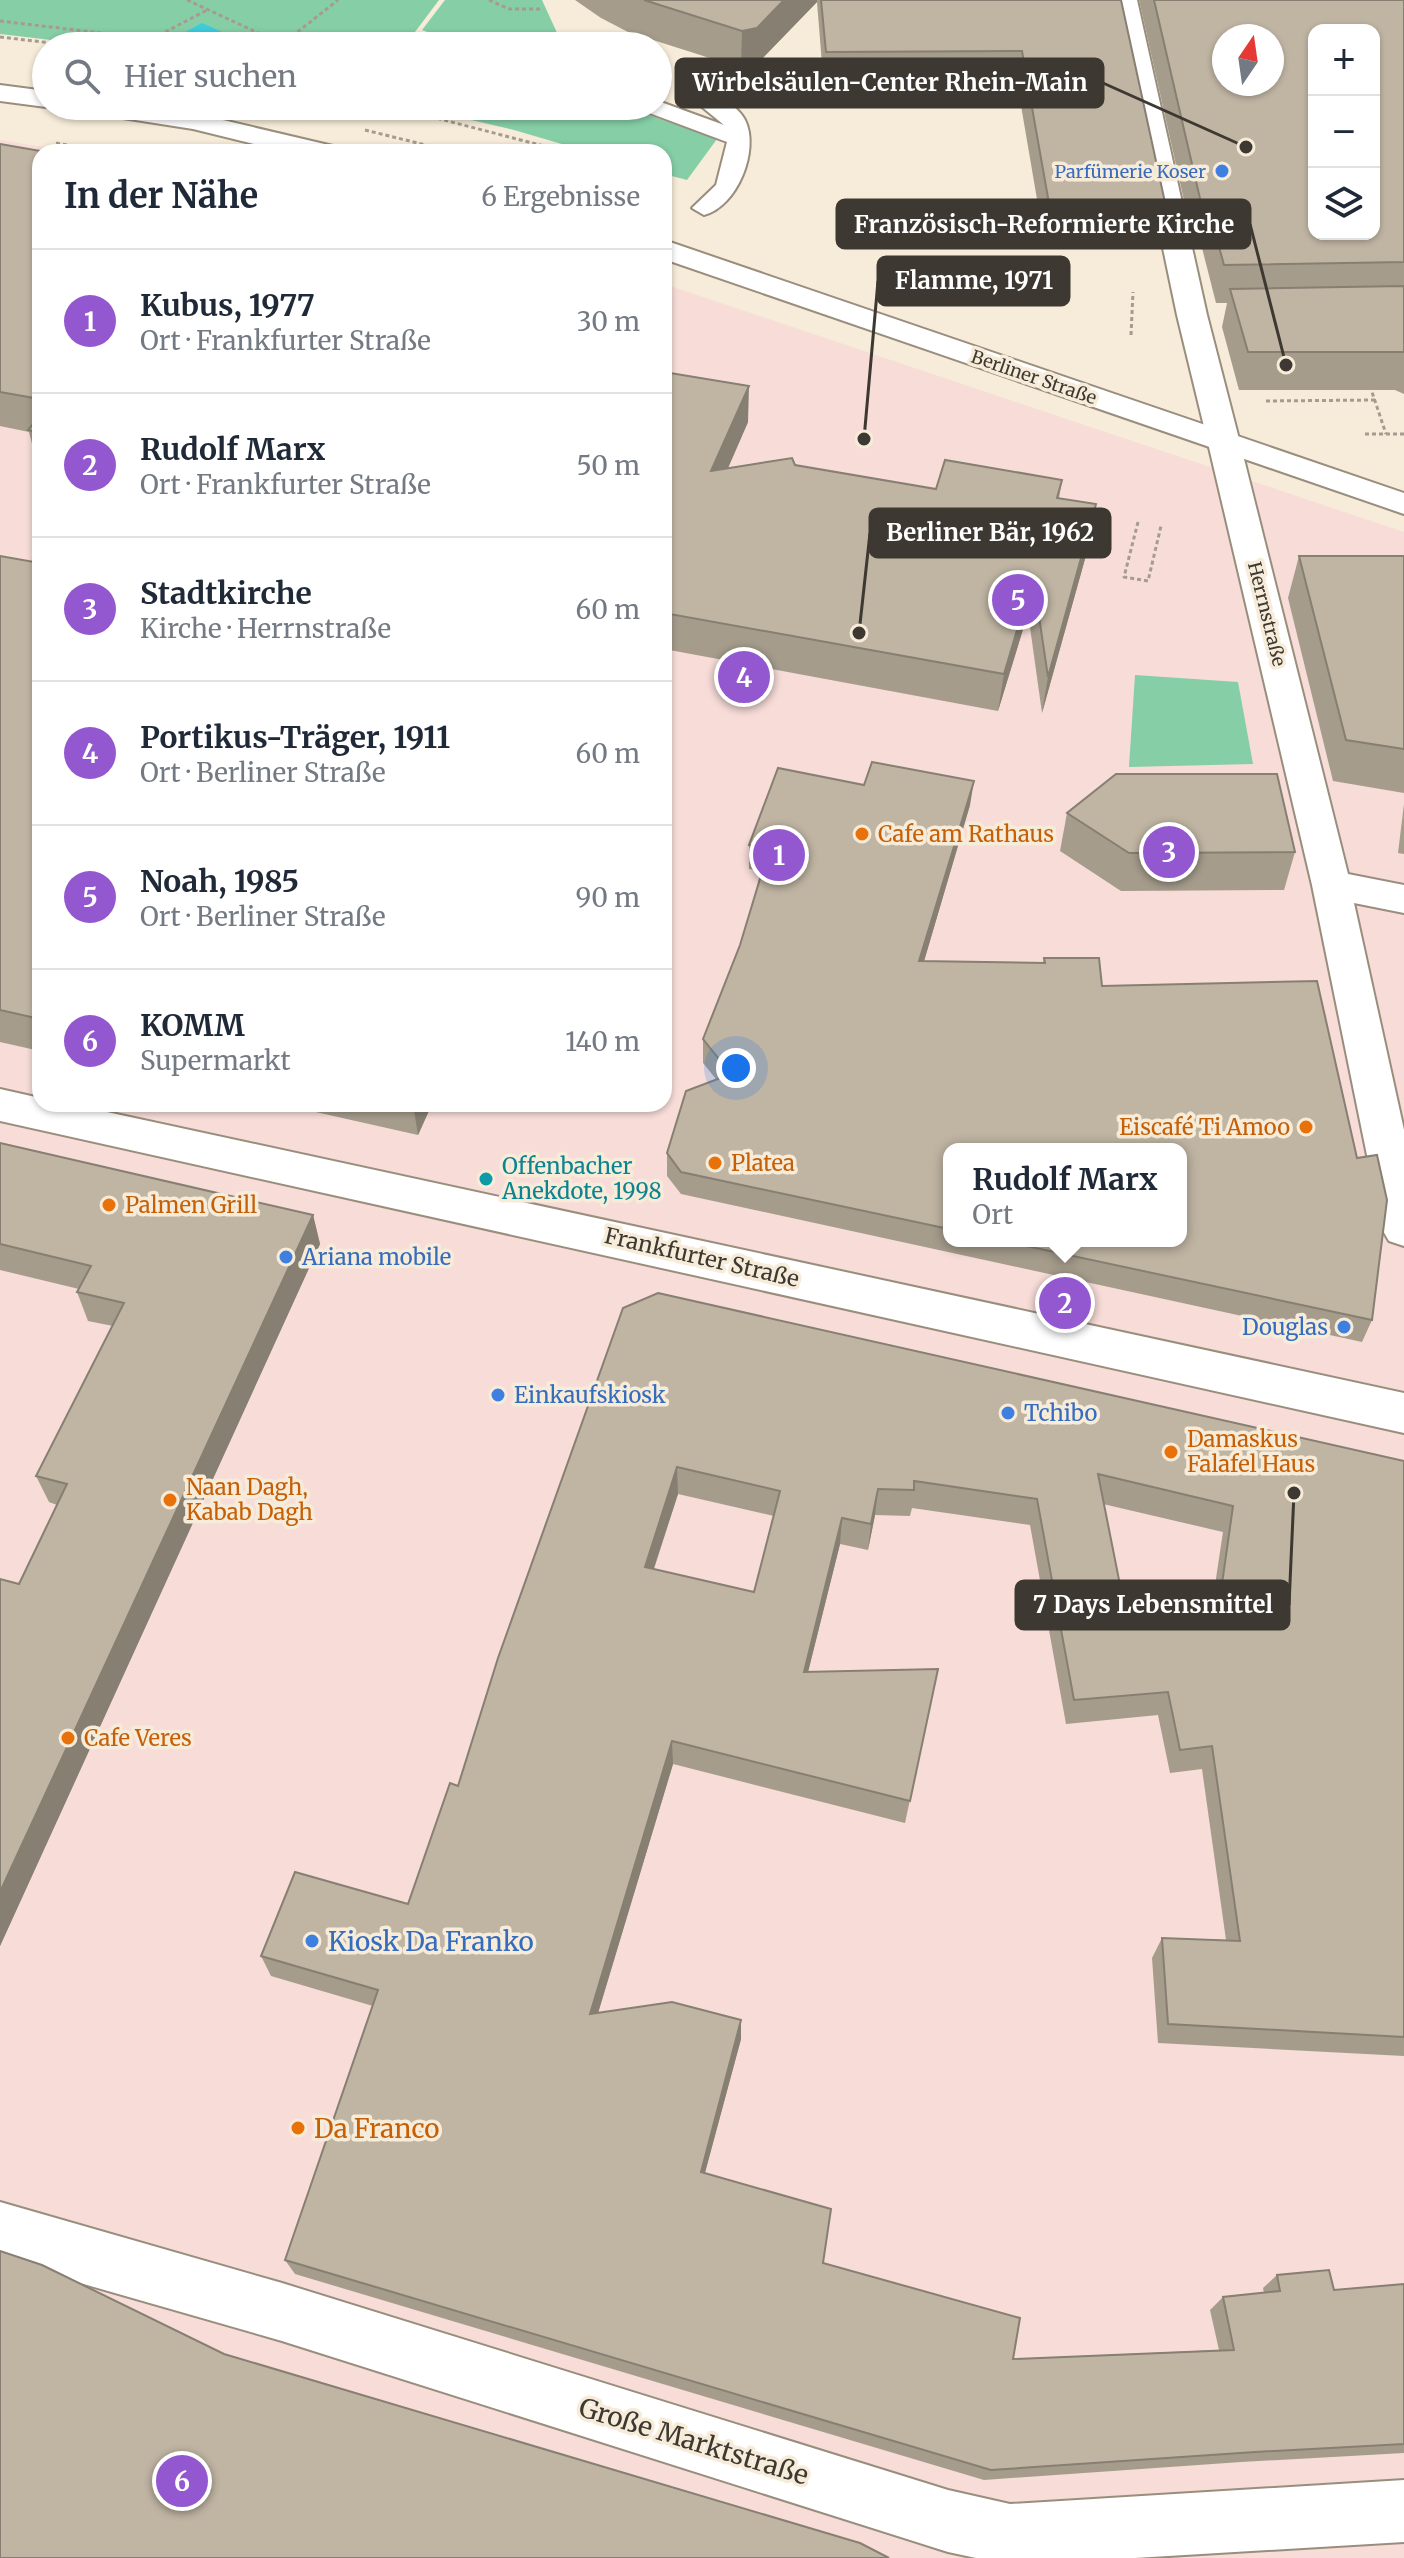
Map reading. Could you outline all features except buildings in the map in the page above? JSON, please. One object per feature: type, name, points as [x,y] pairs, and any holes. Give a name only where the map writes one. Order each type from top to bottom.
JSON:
[{"type":"street","name":"Herrnstraße","points":[[1124,0],[1192,315],[1331,885],[1404,1229]]},
{"type":"street","points":[[0,93],[32,97]]},
{"type":"street","points":[[187,120],[289,144]]},
{"type":"street","name":"Berliner Straße","points":[[672,252],[1404,504]]},
{"type":"street","points":[[1192,315],[1223,314]]},
{"type":"street","points":[[1331,885],[1404,899]]},
{"type":"street","name":"Frankfurter Straße","points":[[0,1105],[1404,1413]]},
{"type":"street","name":"Große Marktstraße","points":[[0,2231],[282,2312],[948,2521],[1012,2547],[1404,2511]]},
{"type":"lane","points":[[688,84],[734,120],[739,139],[727,187],[704,208]]},
{"type":"lane","points":[[672,114],[739,139]]},
{"type":"path","points":[[187,0],[254,32]]},
{"type":"path","points":[[297,32],[338,0]]},
{"type":"path","points":[[489,0],[509,9],[541,9]]},
{"type":"path","points":[[165,32],[207,10]]},
{"type":"path","points":[[0,21],[93,32]]},
{"type":"path","points":[[0,37],[32,41]]},
{"type":"path","points":[[444,120],[537,144]]},
{"type":"path","points":[[1131,335],[1133,287]]},
{"type":"path","points":[[1370,385],[1386,434]]},
{"type":"path","points":[[1213,401],[1375,400]]},
{"type":"path","points":[[1365,434],[1404,434]]},
{"type":"path","points":[[1138,522],[1124,577],[1148,581],[1161,526]]},
{"type":"shaded area","points":[[0,140],[32,145],[32,1112],[672,1112],[672,287],[1404,532],[1404,2558],[0,2558]]},
{"type":"green space","points":[[0,0],[439,0],[415,32],[32,32],[32,38],[0,34]]},
{"type":"green space","points":[[445,0],[542,0],[557,32],[427,32],[422,30]]},
{"type":"green space","points":[[471,120],[663,120],[717,139],[687,180],[672,176],[672,144],[562,144]]},
{"type":"green space","points":[[1135,675],[1238,682],[1253,764],[1129,767]]},
{"type":"water","points":[[202,23],[222,32],[185,32]]},
{"type":"place","name":"Wirbelsäulen-Center Rhein-Main","points":[[1246,147]]},
{"type":"place","name":"Parfümerie Koser","points":[[1222,171]]},
{"type":"place","name":"Französisch-Reformierte Kirche","points":[[1286,365]]},
{"type":"place","name":"Flamme, 1971","points":[[864,439]]},
{"type":"place","name":"Noah, 1985","points":[[1018,600]]},
{"type":"place","name":"Berliner Bär, 1962","points":[[859,633]]},
{"type":"place","name":"Portikus-Träger, 1911","points":[[744,677]]},
{"type":"place","name":"Cafe am Rathaus","points":[[862,834]]},
{"type":"place","name":"Stadtkirche","points":[[1169,852]]},
{"type":"place","name":"Kubus, 1977","points":[[779,855]]},
{"type":"place","name":"Eiscafé Ti Amoo","points":[[1306,1127]]},
{"type":"place","name":"Platea","points":[[715,1163]]},
{"type":"place","name":"Offenbacher Anekdote, 1998","points":[[486,1179]]},
{"type":"place","name":"Palmen Grill","points":[[109,1205]]},
{"type":"place","name":"Ariana mobile","points":[[286,1257]]},
{"type":"place","name":"Rudolf Marx","points":[[1065,1303]]},
{"type":"place","name":"Douglas","points":[[1344,1327]]},
{"type":"place","name":"Einkaufskiosk","points":[[498,1395]]},
{"type":"place","name":"Tchibo","points":[[1008,1413]]},
{"type":"place","name":"Damaskus Falafel Haus","points":[[1171,1452]]},
{"type":"place","name":"7 Days Lebensmittel","points":[[1294,1493]]},
{"type":"place","name":"Naan Dagh, Kabab Dagh","points":[[170,1500]]},
{"type":"place","name":"Cafe Veres","points":[[68,1738]]},
{"type":"place","name":"Kiosk Da Franko","points":[[312,1941]]},
{"type":"place","name":"Da Franco","points":[[298,2128]]},
{"type":"place","name":"KOMM","points":[[182,2481]]}]
